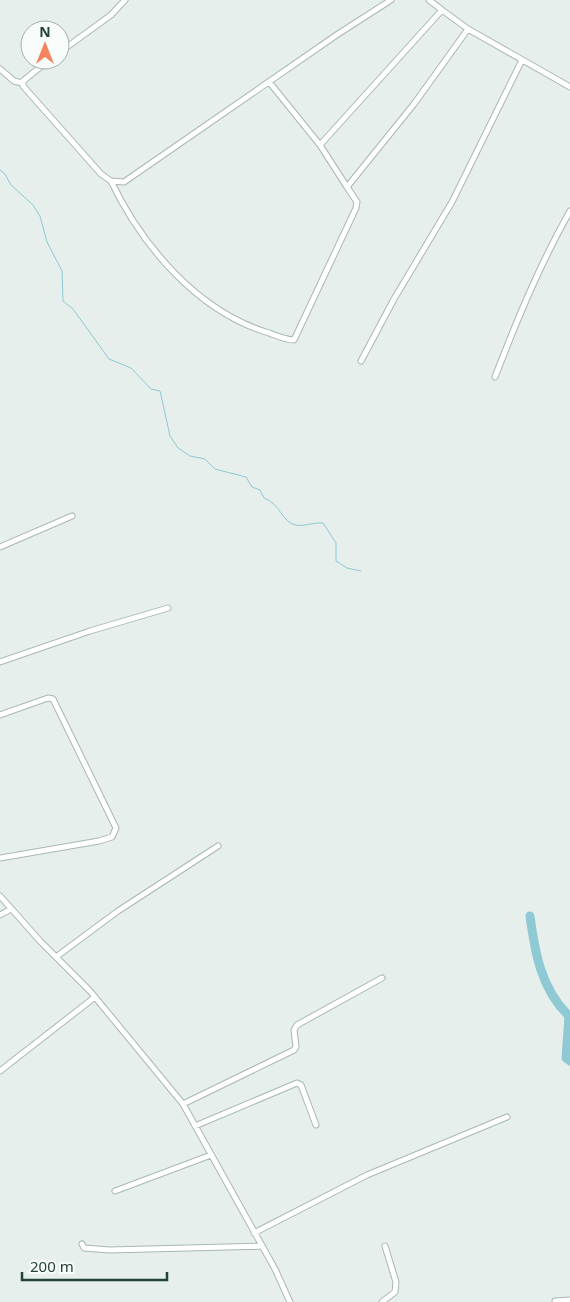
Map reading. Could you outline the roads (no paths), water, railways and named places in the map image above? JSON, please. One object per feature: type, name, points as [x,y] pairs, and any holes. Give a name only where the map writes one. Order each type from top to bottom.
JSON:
[{"type":"street","points":[[70,45],[111,15],[125,0]]},
{"type":"street","points":[[111,181],[124,182],[133,178],[338,34],[391,0]]},
{"type":"street","points":[[429,0],[468,29],[570,87]]},
{"type":"street","points":[[320,144],[442,10]]},
{"type":"street","points":[[347,187],[414,104],[468,29]]},
{"type":"street","points":[[362,361],[394,299],[452,202],[522,60]]},
{"type":"street","points":[[0,69],[14,81],[22,82],[94,168],[111,181],[147,242],[184,282],[208,303],[239,324],[290,340],[296,338],[356,208],[357,202],[320,144],[270,83]]},
{"type":"street","points":[[22,82],[37,70]]},
{"type":"street","points":[[495,377],[522,308],[549,249],[570,211]]},
{"type":"street","points":[[0,547],[72,516]]},
{"type":"street","points":[[0,662],[90,631],[168,608]]},
{"type":"street","points":[[0,716],[51,698],[116,828],[112,836],[99,841],[0,858]]},
{"type":"street","points":[[56,957],[118,911],[218,846]]},
{"type":"street","points":[[0,896],[95,997],[183,1104],[290,1302]]},
{"type":"street","points":[[0,915],[11,909]]},
{"type":"street","points":[[183,1104],[294,1050],[296,1047],[294,1030],[297,1025],[382,978]]},
{"type":"street","points":[[0,1071],[95,997]]},
{"type":"street","points":[[195,1126],[297,1083],[301,1085],[316,1125]]},
{"type":"street","points":[[254,1233],[367,1174],[507,1117]]},
{"type":"street","points":[[115,1191],[211,1155]]},
{"type":"street","points":[[82,1244],[84,1248],[108,1250],[261,1246]]},
{"type":"street","points":[[382,1302],[395,1292],[396,1282],[385,1246]]},
{"type":"street","points":[[555,1301],[570,1300]]},
{"type":"waterway","points":[[0,170],[5,174],[11,185],[33,205],[40,216],[47,242],[62,271],[63,301],[73,309],[109,359],[131,368],[151,389],[160,391],[170,436],[178,448],[190,456],[205,459],[215,469],[246,477],[252,487],[260,490],[264,498],[274,504],[291,523],[299,525],[323,523],[336,543],[336,561],[347,568],[361,571]]},
{"type":"waterway","points":[[530,916],[541,970],[552,994],[569,1016],[566,1058],[570,1061]]}]
